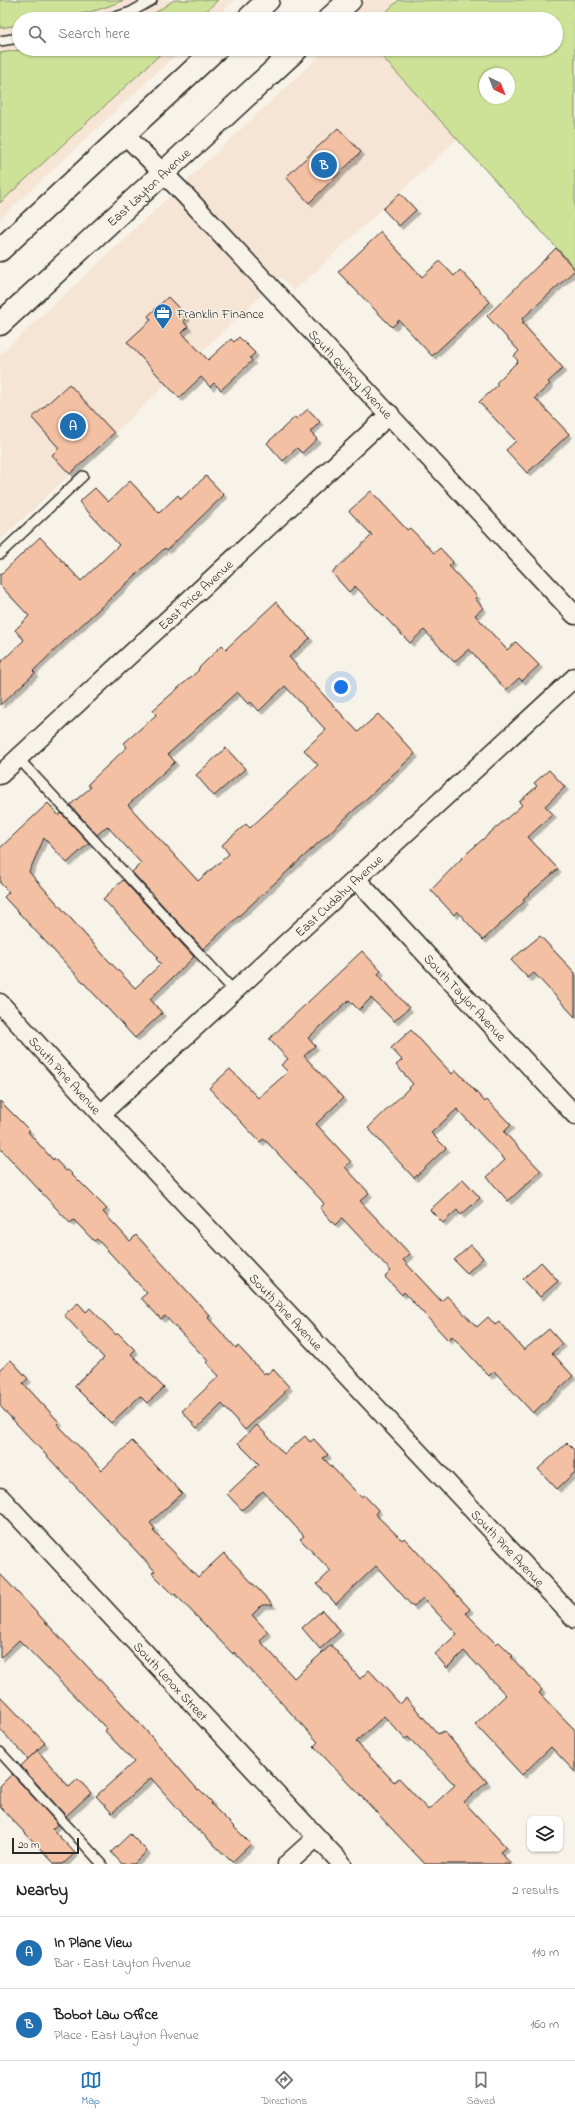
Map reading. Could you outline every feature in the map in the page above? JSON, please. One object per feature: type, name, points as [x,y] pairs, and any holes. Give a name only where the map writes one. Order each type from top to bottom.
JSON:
[{"type":"main road","points":[[255,12],[268,0]]},
{"type":"main road","points":[[337,12],[350,0]]},
{"type":"main road","points":[[0,250],[208,56]]},
{"type":"main road","name":"East Layton Avenue","points":[[0,324],[289,56]]},
{"type":"street","name":"South Quincy Avenue","points":[[124,134],[164,173],[390,414],[575,615]]},
{"type":"street","name":"East Price Avenue","points":[[0,775],[390,414]]},
{"type":"street","name":"East Cudahy Avenue","points":[[101,1114],[575,677]]},
{"type":"street","name":"South Taylor Avenue","points":[[356,879],[575,1115]]},
{"type":"street","name":"South Pine Avenue","points":[[0,1003],[101,1114],[575,1619]]},
{"type":"street","name":"South Lenox Street","points":[[0,1497],[342,1864]]},
{"type":"street","points":[[287,1864],[316,1837]]},
{"type":"lane","points":[[130,12],[152,0]]},
{"type":"lane","points":[[0,41],[12,39]]},
{"type":"lane","points":[[0,554],[83,476]]},
{"type":"lane","points":[[18,758],[235,992]]},
{"type":"lane","points":[[0,1752],[102,1864]]},
{"type":"shaded area","points":[[0,0],[235,0],[222,12],[12,12],[12,56],[175,56],[0,219]]},
{"type":"shaded area","points":[[328,0],[575,0],[575,268],[457,139],[294,291],[281,277],[0,540],[0,355],[320,56],[563,56],[563,12],[340,12]]},
{"type":"green space","points":[[0,0],[124,0],[89,12],[12,12],[12,26],[0,28]]},
{"type":"green space","points":[[174,0],[218,0],[205,12],[156,12]]},
{"type":"green space","points":[[399,0],[575,0],[575,268],[381,56],[563,56],[563,12],[386,12]]},
{"type":"green space","points":[[12,51],[12,56],[158,56],[0,203],[0,53]]},
{"type":"building","points":[[338,128],[361,152],[309,203],[286,177]]},
{"type":"building","points":[[400,193],[416,210],[399,226],[383,209]]},
{"type":"building","points":[[381,232],[422,277],[440,261],[454,276],[460,270],[490,302],[432,356],[399,320],[392,327],[338,272]]},
{"type":"building","points":[[556,248],[575,270],[522,319],[524,322],[522,323],[563,368],[548,382],[550,384],[535,398],[569,434],[527,473],[506,450],[516,441],[479,402],[498,385],[496,383],[518,361],[514,356],[519,351],[487,316]]},
{"type":"building","points":[[168,297],[187,317],[183,321],[188,327],[182,333],[208,360],[231,339],[234,342],[239,337],[255,353],[250,358],[252,361],[221,390],[214,383],[210,387],[201,377],[179,398],[127,342],[151,320],[148,316]]},
{"type":"building","points":[[69,384],[114,433],[70,474],[52,455],[59,448],[32,418]]},
{"type":"building","points":[[308,409],[320,422],[310,432],[317,439],[302,453],[297,448],[283,461],[267,443],[295,417],[297,419]]},
{"type":"building","points":[[206,476],[224,495],[167,550],[165,548],[61,644],[33,671],[35,673],[0,705],[0,663],[24,640],[15,630],[29,616],[0,585],[0,575],[40,537],[81,581],[119,545],[79,502],[95,488],[108,502],[130,481],[159,513],[178,495],[181,499]]},
{"type":"building","points":[[371,491],[407,530],[410,528],[434,553],[440,548],[453,562],[449,566],[477,596],[475,598],[483,608],[475,615],[507,650],[516,642],[539,665],[522,681],[519,678],[506,690],[469,649],[454,662],[424,630],[410,643],[355,586],[349,592],[332,573],[372,535],[349,511]]},
{"type":"building","points":[[276,602],[310,638],[289,657],[329,701],[358,732],[378,714],[415,754],[203,949],[132,872],[141,863],[107,826],[97,835],[70,805],[90,788],[88,784],[127,747],[124,743],[156,715],[153,710],[199,670],[198,669],[222,645],[226,649]],"holes":[[[285,686],[326,730],[304,750],[318,765],[250,828],[246,824],[222,845],[229,854],[198,881],[128,805],[175,762],[168,754],[237,692],[248,704],[251,702],[259,711]]]},
{"type":"building","points":[[226,748],[245,769],[214,796],[196,775]]},
{"type":"building","points":[[549,770],[565,787],[545,806],[553,814],[528,837],[558,869],[523,899],[525,901],[483,940],[457,911],[454,915],[431,890],[466,854],[522,805],[519,802],[537,786],[534,783]]},
{"type":"building","points":[[48,803],[59,816],[61,813],[89,843],[67,863],[44,838],[29,872],[106,958],[135,988],[161,964],[156,959],[158,957],[103,899],[123,880],[194,957],[150,999],[162,1013],[135,1038],[4,897],[9,892],[0,883],[0,848]]},
{"type":"building","points":[[540,936],[575,973],[575,1017],[534,973],[528,978],[511,960]]},
{"type":"building","points":[[362,951],[381,971],[378,974],[409,1008],[394,1021],[371,998],[359,1010],[349,1000],[308,1038],[315,1046],[304,1056],[343,1098],[316,1124],[351,1162],[345,1167],[369,1193],[360,1201],[410,1254],[403,1260],[441,1301],[447,1296],[477,1327],[488,1317],[495,1325],[499,1322],[524,1350],[549,1329],[562,1344],[552,1353],[573,1376],[533,1413],[494,1371],[489,1376],[452,1336],[448,1340],[404,1292],[402,1295],[385,1277],[391,1271],[342,1218],[335,1225],[320,1208],[324,1204],[321,1200],[267,1142],[263,1139],[260,1142],[209,1088],[230,1069],[258,1098],[288,1072],[281,1065],[288,1059],[269,1039]]},
{"type":"building","points":[[411,1030],[452,1074],[456,1070],[485,1102],[487,1100],[511,1125],[504,1132],[541,1171],[508,1201],[487,1177],[505,1160],[457,1109],[431,1133],[446,1148],[414,1178],[368,1128],[413,1084],[396,1065],[402,1060],[391,1048]]},
{"type":"building","points":[[0,1101],[30,1131],[28,1132],[53,1160],[54,1158],[66,1171],[68,1170],[107,1209],[103,1212],[130,1241],[136,1235],[210,1316],[208,1318],[236,1348],[238,1346],[264,1374],[266,1372],[267,1374],[273,1369],[289,1387],[284,1391],[285,1393],[245,1430],[222,1404],[197,1428],[182,1411],[219,1376],[206,1362],[208,1361],[165,1316],[161,1319],[141,1298],[147,1293],[97,1239],[94,1241],[74,1220],[70,1223],[0,1148]]},
{"type":"building","points":[[463,1179],[480,1198],[461,1215],[457,1210],[443,1223],[430,1210]]},
{"type":"building","points":[[471,1245],[483,1258],[467,1273],[454,1260]]},
{"type":"building","points":[[541,1262],[558,1281],[540,1297],[523,1279]]},
{"type":"building","points":[[78,1303],[86,1312],[90,1308],[116,1335],[118,1333],[135,1350],[131,1354],[164,1388],[147,1403],[140,1396],[111,1423],[74,1386],[104,1358],[64,1315]]},
{"type":"building","points":[[11,1360],[28,1379],[23,1383],[59,1422],[57,1424],[102,1470],[132,1441],[182,1493],[150,1523],[155,1529],[153,1531],[198,1577],[224,1553],[273,1605],[262,1605],[252,1615],[268,1632],[260,1641],[294,1678],[331,1645],[360,1679],[369,1670],[400,1704],[406,1698],[438,1734],[444,1731],[487,1782],[464,1802],[506,1847],[500,1852],[511,1864],[425,1864],[314,1746],[318,1742],[234,1652],[233,1654],[175,1594],[174,1595],[152,1573],[155,1571],[0,1406],[0,1370]],"holes":[[[384,1716],[405,1739],[408,1737],[455,1785],[428,1810],[399,1778],[394,1782],[356,1742]]]},
{"type":"building","points":[[257,1425],[284,1454],[305,1436],[310,1442],[314,1439],[328,1455],[323,1458],[361,1497],[364,1495],[378,1510],[375,1514],[402,1540],[404,1538],[470,1609],[466,1613],[496,1644],[499,1642],[513,1656],[511,1657],[542,1690],[539,1693],[575,1730],[575,1772],[551,1747],[522,1775],[475,1724],[506,1695],[464,1651],[447,1668],[435,1654],[457,1634],[423,1598],[413,1607],[376,1566],[336,1604],[317,1584],[331,1571],[300,1539],[304,1536],[263,1491],[242,1510],[227,1494],[259,1464],[238,1443]]},
{"type":"building","points":[[567,1443],[575,1451],[575,1472],[557,1489],[538,1469]]},
{"type":"building","points":[[0,1574],[118,1699],[198,1790],[199,1789],[212,1802],[211,1804],[251,1844],[232,1862],[199,1830],[198,1831],[151,1778],[112,1813],[96,1796],[134,1762],[105,1731],[107,1729],[19,1640],[0,1658]]},
{"type":"building","points":[[322,1610],[340,1631],[320,1649],[302,1628]]},
{"type":"building","points":[[0,1696],[45,1743],[28,1759],[0,1729]]},
{"type":"building","points":[[37,1750],[69,1787],[78,1779],[91,1793],[66,1816],[21,1766]]},
{"type":"building","points":[[12,1774],[58,1824],[52,1829],[75,1853],[63,1864],[55,1864],[0,1807],[0,1786]]},
{"type":"building","points":[[130,1834],[147,1851],[134,1864],[122,1864],[111,1852]]},
{"type":"place","name":"Bobot Law Office","points":[[324,165]]},
{"type":"place","name":"Franklin Finance","points":[[163,330]]},
{"type":"place","name":"In Plane View","points":[[73,426]]}]
